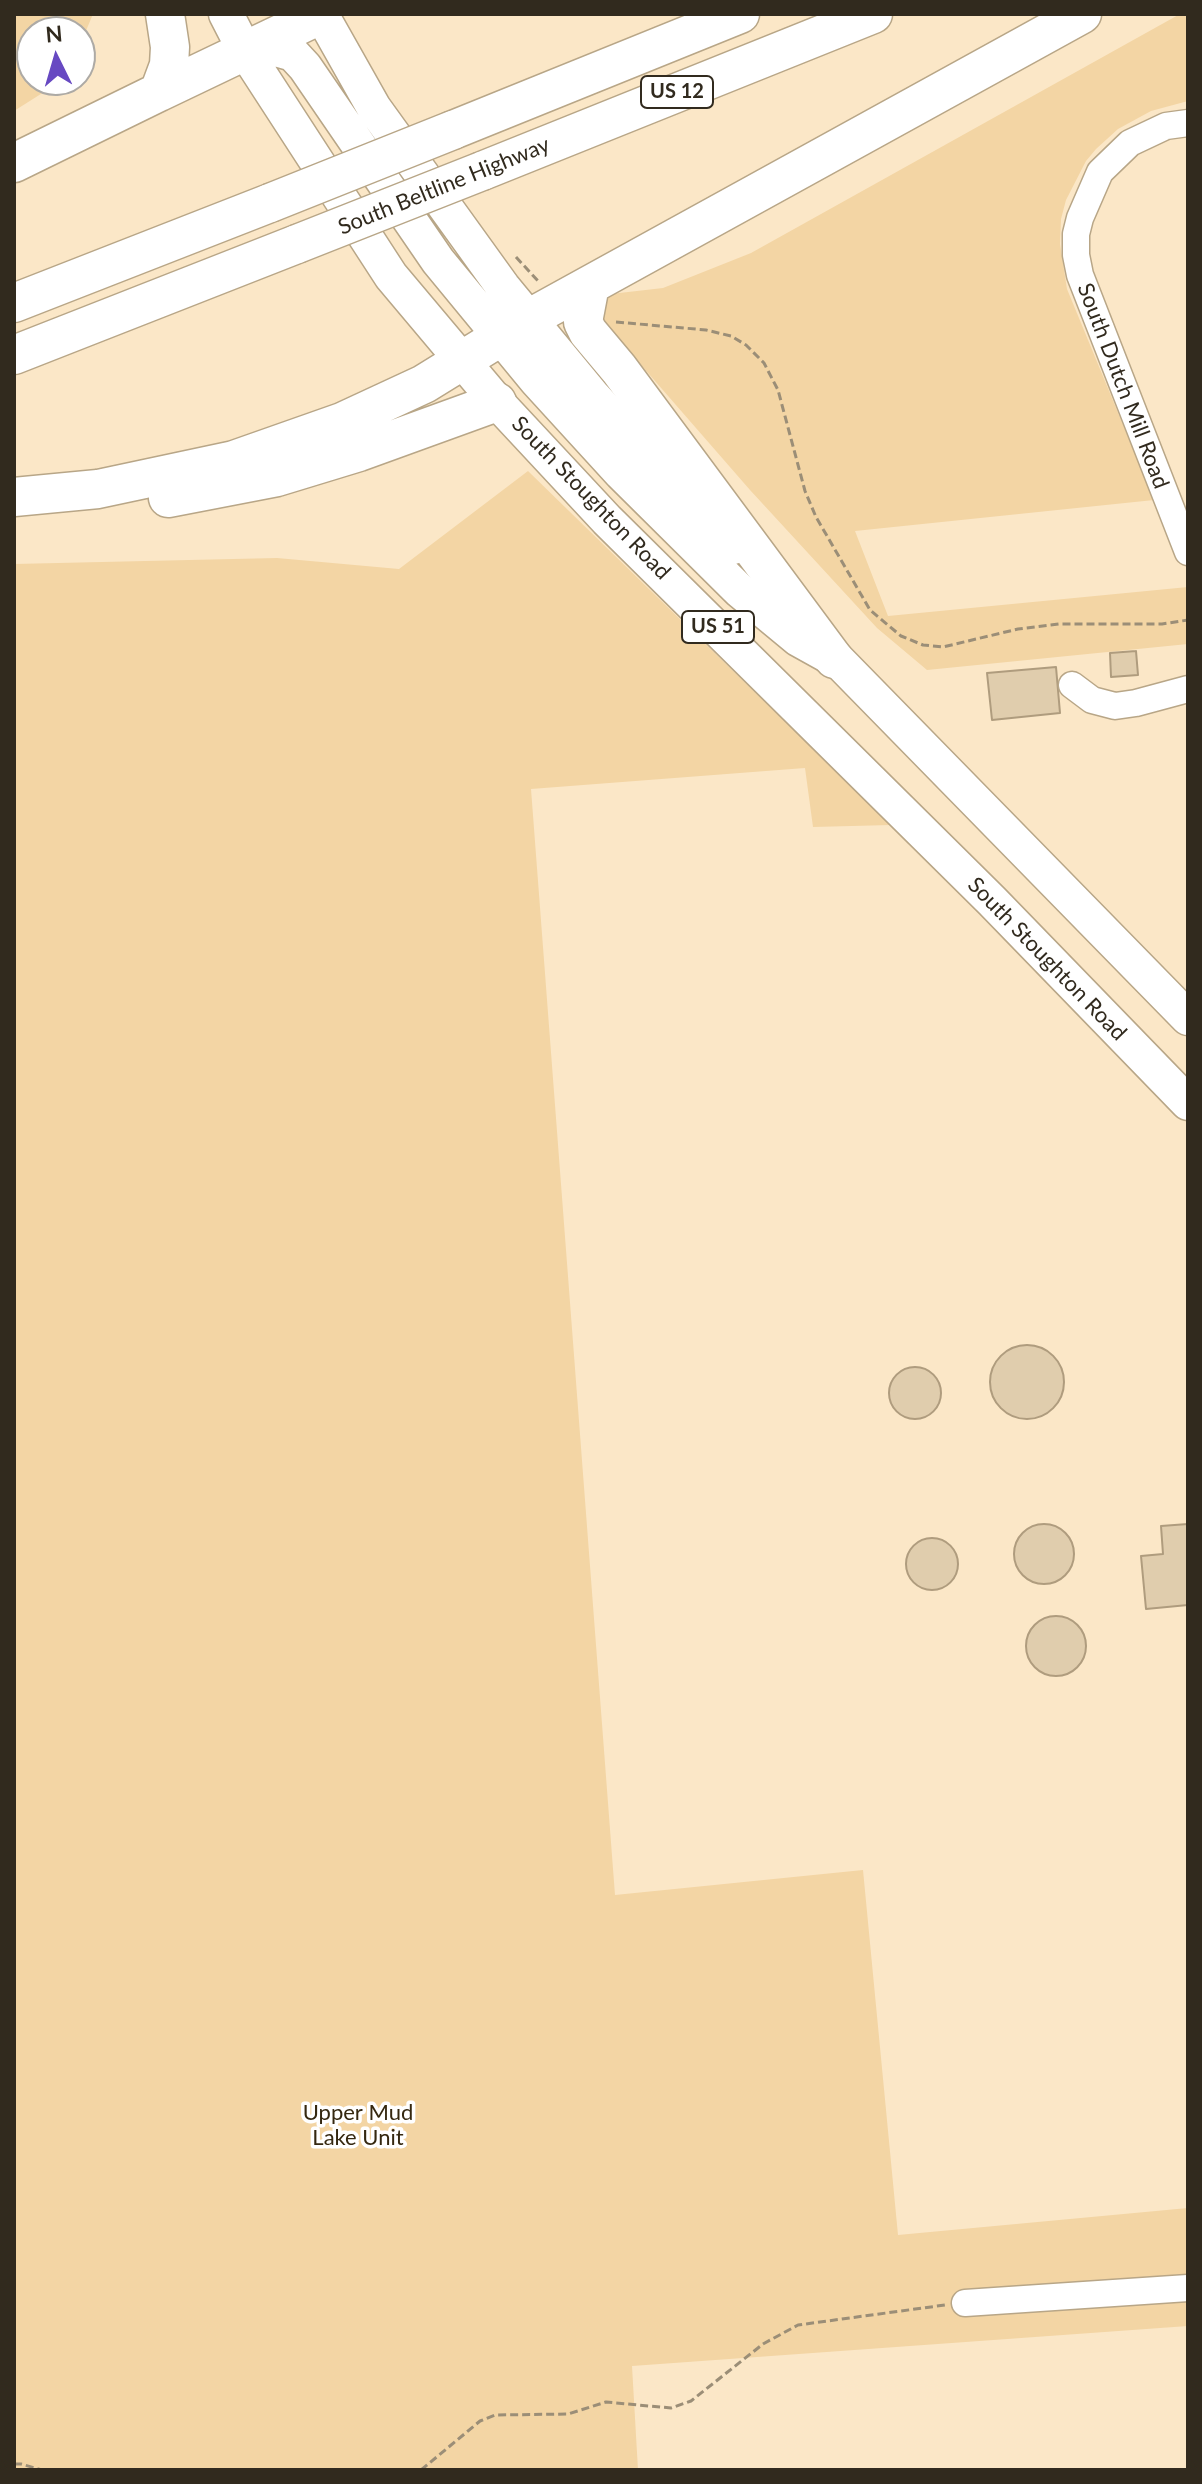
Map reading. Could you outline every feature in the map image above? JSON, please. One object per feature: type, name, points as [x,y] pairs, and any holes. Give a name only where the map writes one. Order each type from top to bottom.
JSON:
[{"type":"highway","points":[[159,92],[169,65],[170,47],[165,14]]},
{"type":"highway","points":[[14,163],[321,14]]},
{"type":"highway","name":"US 12","points":[[14,303],[740,14]]},
{"type":"highway","name":"South Beltline Highway","points":[[14,355],[873,14]]},
{"type":"highway","points":[[14,500],[98,489],[234,460],[342,422],[420,387],[1082,14]]},
{"type":"highway","points":[[551,313],[588,332],[619,369],[834,659]]},
{"type":"highway","points":[[14,500],[89,507],[222,490],[359,452],[497,402]]},
{"type":"main road","name":"South Stoughton Road","points":[[226,14],[245,51],[391,276],[497,402],[607,520],[992,901],[1188,1103]]},
{"type":"main road","points":[[321,14],[374,108],[503,287],[551,313],[621,473],[740,591],[798,639],[834,659],[1188,1018]]},
{"type":"main road","points":[[245,51],[272,48],[293,54],[305,67],[438,261],[551,313]]},
{"type":"street","name":"South Dutch Mill Road","points":[[1188,123],[1166,126],[1130,143],[1100,172],[1087,198],[1076,234],[1080,275],[1188,552]]},
{"type":"street","points":[[1072,685],[1092,700],[1115,706],[1188,689]]},
{"type":"street","points":[[965,2303],[1188,2288]]},
{"type":"path","points":[[510,251],[531,272],[551,313],[706,330],[731,336],[746,345],[764,363],[778,390],[805,491],[816,517],[870,610],[901,636],[923,645],[943,647],[1018,629],[1059,624],[1162,624],[1188,620]]},
{"type":"path","points":[[421,2470],[480,2421],[495,2415],[568,2414],[606,2402],[671,2408],[691,2401],[763,2344],[798,2325],[965,2303]]},
{"type":"path","points":[[14,2464],[42,2470]]},
{"type":"green space","points":[[14,14],[93,14],[16,16],[16,96],[38,96],[14,111]]},
{"type":"green space","points":[[1180,14],[1188,14],[1188,101],[1151,111],[1118,129],[1096,149],[1086,161],[1066,200],[1061,219],[1060,244],[1067,289],[1154,500],[855,531],[888,616],[1188,587],[1188,644],[927,670],[877,628],[750,490],[628,350],[597,325],[602,295],[663,288],[751,253]]},
{"type":"green space","name":"Upper Mud Lake Unit","points":[[528,471],[891,825],[813,827],[805,768],[531,789],[615,1895],[863,1870],[898,2235],[1188,2208],[1188,2326],[632,2366],[638,2470],[14,2470],[14,564],[277,558],[399,569]]},
{"type":"building","points":[[1136,651],[1138,675],[1111,677],[1110,653]]},
{"type":"building","points":[[1056,667],[1060,713],[992,720],[987,673]]},
{"type":"building","points":[[1027,1345],[1048,1351],[1058,1361],[1064,1382],[1058,1403],[1048,1413],[1027,1419],[1006,1413],[996,1403],[990,1382],[996,1361],[1006,1351]]},
{"type":"building","points":[[915,1367],[933,1375],[941,1393],[933,1411],[915,1419],[897,1411],[889,1393],[897,1375]]},
{"type":"building","points":[[1044,1524],[1056,1526],[1065,1533],[1072,1542],[1072,1566],[1065,1575],[1056,1582],[1044,1584],[1032,1582],[1023,1575],[1016,1566],[1014,1554],[1016,1542],[1023,1533],[1032,1526]]},
{"type":"building","points":[[1188,1524],[1188,1605],[1146,1609],[1141,1556],[1163,1554],[1161,1526]]},
{"type":"building","points":[[932,1538],[950,1546],[958,1564],[950,1582],[932,1590],[914,1582],[906,1564],[914,1546]]},
{"type":"building","points":[[1056,1616],[1068,1618],[1077,1625],[1084,1634],[1084,1658],[1077,1667],[1068,1674],[1056,1676],[1044,1674],[1035,1667],[1028,1658],[1026,1646],[1028,1634],[1035,1625],[1044,1618]]}]
